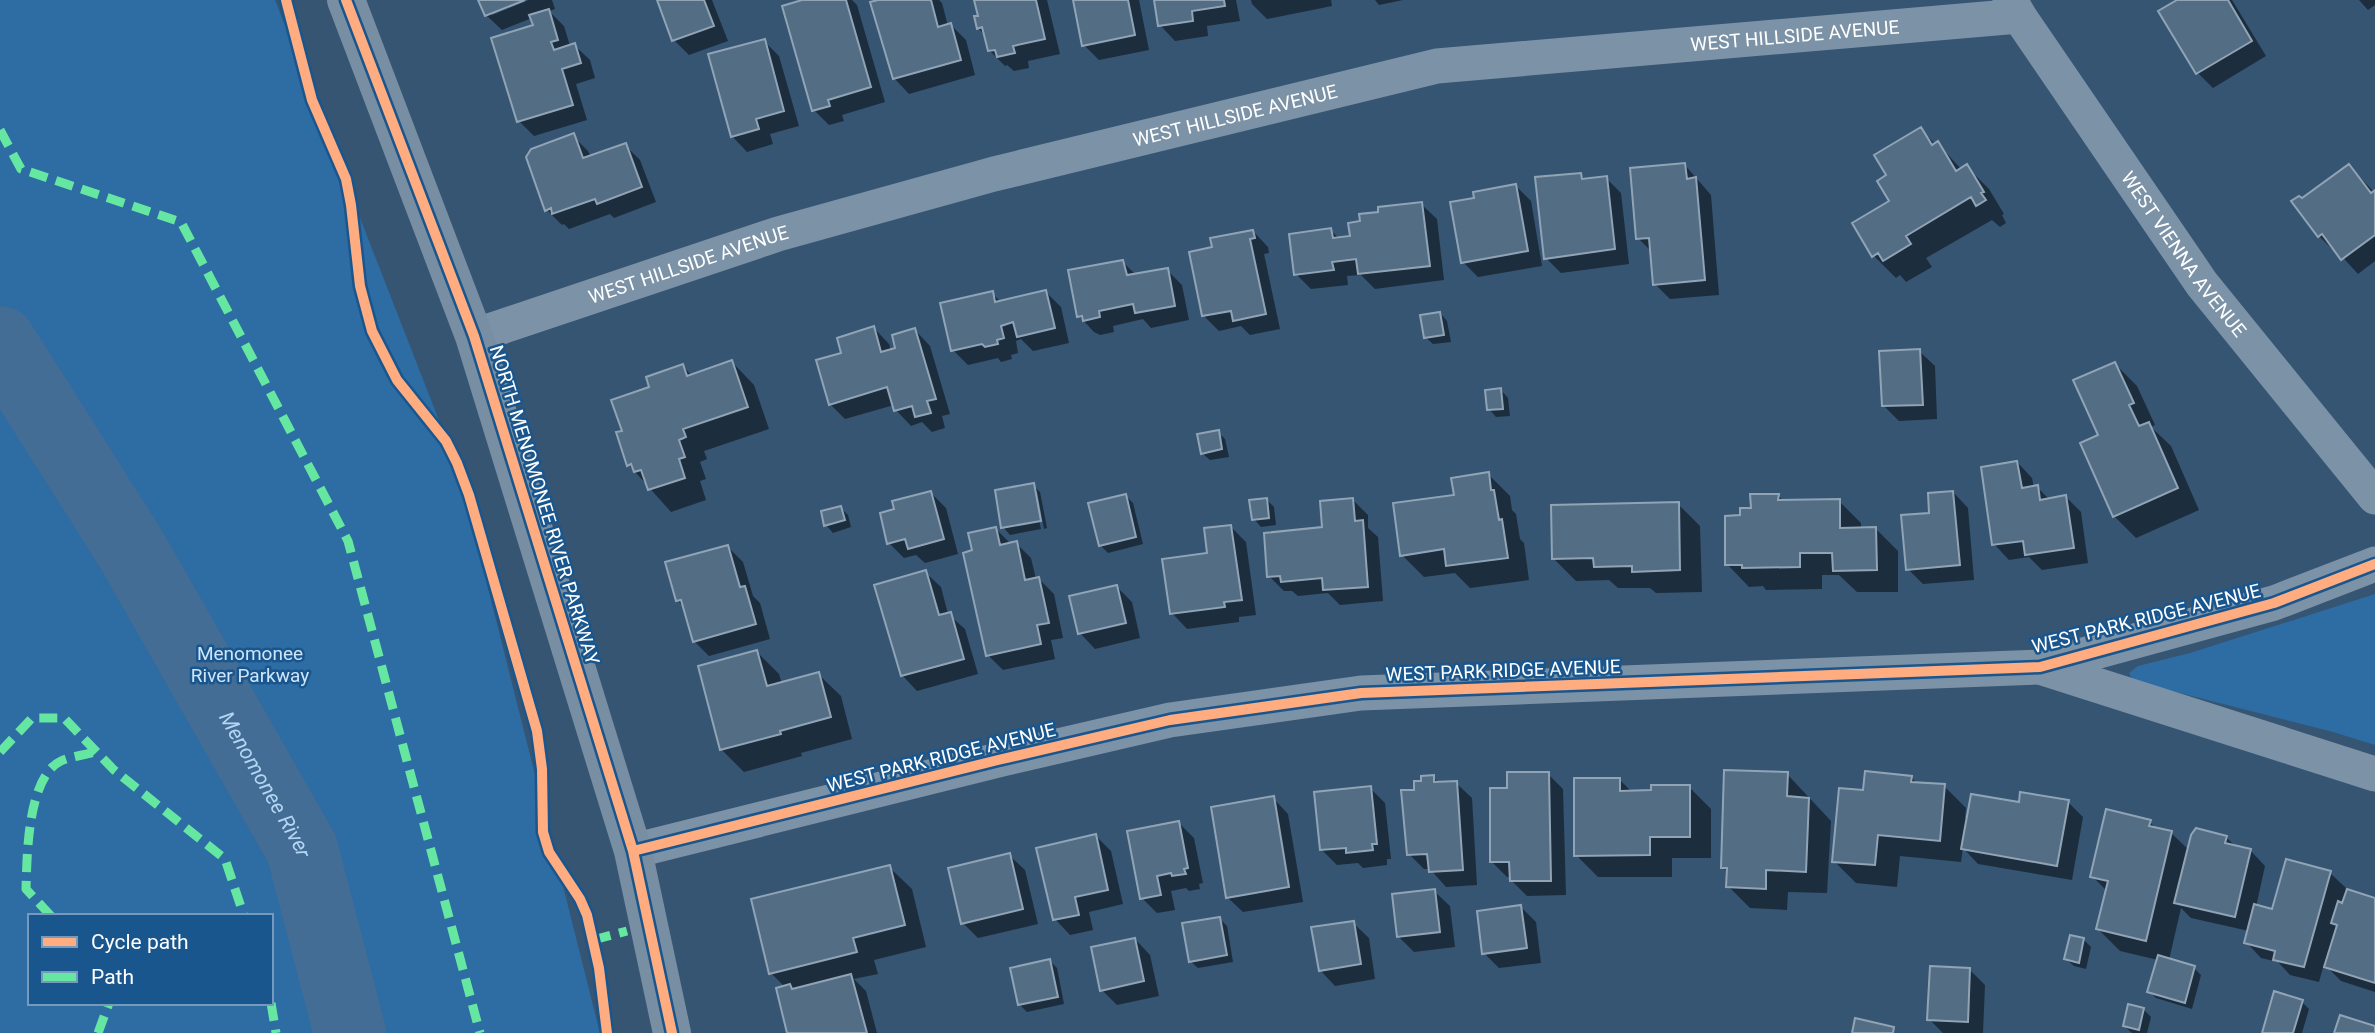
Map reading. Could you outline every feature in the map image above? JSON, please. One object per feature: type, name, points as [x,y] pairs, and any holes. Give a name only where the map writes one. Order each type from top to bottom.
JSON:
[{"type":"street","name":"NORTH MENOMONEE RIVER PARKWAY","points":[[346,0],[474,335],[633,850],[672,1033]]},
{"type":"street","name":"WEST HILLSIDE AVENUE","points":[[474,335],[778,234],[994,174],[1437,66],[2014,8]]},
{"type":"street","name":"WEST VIENNA AVENUE","points":[[2014,8],[2202,284],[2375,497]]},
{"type":"street","name":"WEST PARK RIDGE AVENUE","points":[[633,850],[1170,720],[1361,693],[2040,667],[2274,603],[2375,564]]},
{"type":"street","name":"WEST PARK RIDGE AVENUE","points":[[2040,667],[2375,774]]},
{"type":"green space","name":"Menomonee River Parkway","points":[[0,0],[275,0],[458,469],[600,1033],[0,1033]]},
{"type":"green space","points":[[2375,594],[2375,745],[2133,681],[2129,673],[2138,666],[2190,653]]},
{"type":"building","points":[[478,0],[525,0],[485,16]]},
{"type":"building","points":[[657,0],[704,0],[714,26],[672,41]]},
{"type":"building","points":[[802,0],[846,0],[871,87],[828,100],[830,106],[812,111],[782,6]]},
{"type":"building","points":[[931,0],[938,27],[951,23],[961,60],[893,79],[870,2]]},
{"type":"building","points":[[974,0],[1036,0],[1045,39],[1013,46],[1015,53],[997,57],[995,50],[988,51],[982,27],[977,29],[974,16],[978,16]]},
{"type":"building","points":[[1073,0],[1128,0],[1135,35],[1082,46]]},
{"type":"building","points":[[1154,0],[1224,0],[1225,6],[1192,11],[1193,21],[1158,26]]},
{"type":"building","points":[[2177,0],[2228,0],[2252,41],[2196,74],[2158,11]]},
{"type":"building","points":[[549,9],[558,40],[551,42],[554,50],[575,43],[581,63],[562,69],[573,105],[517,122],[491,38],[533,25],[529,15]]},
{"type":"building","points":[[765,39],[784,111],[756,119],[759,129],[731,137],[708,54]]},
{"type":"building","points":[[1921,127],[1932,145],[1938,141],[1956,171],[1967,164],[1986,200],[1976,206],[1971,197],[1906,236],[1911,244],[1883,261],[1878,253],[1872,257],[1852,223],[1889,201],[1877,181],[1886,175],[1874,155]]},
{"type":"building","points":[[574,133],[583,158],[626,143],[642,187],[597,204],[595,199],[552,214],[551,208],[545,211],[526,157],[531,149]]},
{"type":"building","points":[[1685,163],[1687,179],[1696,177],[1705,280],[1653,285],[1649,238],[1636,239],[1630,168]]},
{"type":"building","points":[[2349,164],[2371,193],[2375,190],[2375,235],[2341,260],[2322,234],[2318,237],[2291,201],[2299,196],[2302,198]]},
{"type":"building","points":[[1581,173],[1582,179],[1607,176],[1615,249],[1544,259],[1535,177]]},
{"type":"building","points":[[1516,184],[1528,251],[1461,263],[1450,202],[1474,198],[1473,192]]},
{"type":"building","points":[[1422,202],[1430,266],[1358,274],[1356,259],[1332,262],[1334,270],[1294,275],[1289,234],[1331,228],[1333,238],[1350,236],[1348,223],[1360,221],[1359,214],[1378,212],[1378,207]]},
{"type":"building","points":[[1253,230],[1255,238],[1250,239],[1266,314],[1233,321],[1231,311],[1202,316],[1189,252],[1212,247],[1210,238]]},
{"type":"building","points":[[1123,260],[1127,275],[1168,268],[1175,306],[1135,313],[1133,304],[1099,311],[1100,317],[1083,321],[1082,316],[1077,317],[1068,270]]},
{"type":"building","points":[[1046,290],[1055,328],[1017,337],[1013,322],[1001,326],[1004,338],[997,340],[998,344],[985,347],[982,344],[951,351],[940,303],[993,291],[995,302]]},
{"type":"building","points":[[1440,312],[1444,335],[1424,338],[1420,315]]},
{"type":"building","points":[[874,326],[881,352],[895,348],[892,335],[915,328],[936,399],[927,401],[931,413],[915,417],[912,406],[894,411],[887,387],[829,405],[816,360],[841,353],[837,338]]},
{"type":"building","points":[[1920,349],[1923,405],[1882,406],[1879,351]]},
{"type":"building","points":[[732,360],[748,407],[683,429],[686,437],[679,440],[685,457],[679,459],[685,478],[648,490],[641,470],[634,472],[631,464],[627,466],[616,432],[622,431],[611,400],[649,387],[646,377],[683,364],[687,376]]},
{"type":"building","points":[[2115,362],[2134,403],[2129,405],[2139,426],[2149,422],[2178,488],[2113,517],[2080,443],[2098,435],[2073,380]]},
{"type":"building","points":[[1501,388],[1503,409],[1487,410],[1485,390]]},
{"type":"building","points":[[1219,430],[1222,449],[1201,454],[1197,434]]},
{"type":"building","points":[[2017,461],[2022,488],[2038,485],[2040,500],[2066,495],[2074,548],[2025,555],[2023,541],[1992,545],[1981,467]]},
{"type":"building","points":[[1489,472],[1499,520],[1502,519],[1508,558],[1446,566],[1444,549],[1400,556],[1393,503],[1454,495],[1451,478]]},
{"type":"building","points":[[1034,483],[1041,521],[1001,528],[995,490]]},
{"type":"building","points":[[931,491],[944,539],[908,549],[905,539],[887,544],[880,513],[894,509],[892,501]]},
{"type":"building","points":[[1953,491],[1960,565],[1906,570],[1901,515],[1929,513],[1928,493]]},
{"type":"building","points":[[1126,494],[1136,537],[1099,546],[1088,503]]},
{"type":"building","points":[[1750,494],[1779,494],[1778,500],[1840,499],[1840,528],[1876,527],[1877,570],[1833,571],[1832,553],[1800,553],[1800,567],[1742,568],[1742,565],[1725,565],[1725,516],[1740,515],[1740,508],[1751,508]]},
{"type":"building","points":[[1267,498],[1269,518],[1252,520],[1249,500]]},
{"type":"building","points":[[1353,498],[1355,521],[1363,520],[1368,587],[1323,590],[1322,578],[1281,582],[1280,576],[1267,577],[1264,533],[1322,527],[1320,501]]},
{"type":"building","points":[[1679,502],[1680,570],[1632,572],[1632,566],[1594,567],[1593,558],[1552,559],[1551,505]]},
{"type":"building","points":[[841,506],[845,520],[824,526],[821,511]]},
{"type":"building","points":[[1231,525],[1242,600],[1224,602],[1225,607],[1170,614],[1162,559],[1207,553],[1204,528]]},
{"type":"building","points":[[996,527],[1000,545],[1017,541],[1025,580],[1039,577],[1049,623],[1037,625],[1041,644],[986,656],[963,553],[972,550],[968,533]]},
{"type":"building","points":[[728,545],[740,587],[745,586],[756,624],[693,642],[681,600],[676,601],[665,562]]},
{"type":"building","points":[[926,570],[939,615],[951,612],[964,659],[901,676],[874,585]]},
{"type":"building","points":[[1117,585],[1126,623],[1078,634],[1069,596]]},
{"type":"building","points":[[757,650],[767,686],[819,672],[831,717],[720,750],[698,666]]},
{"type":"building","points":[[1724,770],[1788,772],[1787,796],[1809,798],[1806,872],[1766,870],[1766,889],[1726,887],[1727,868],[1721,868]]},
{"type":"building","points":[[1865,771],[1912,776],[1911,782],[1945,784],[1940,841],[1878,835],[1875,865],[1832,862],[1839,788],[1863,790]]},
{"type":"building","points":[[1507,772],[1549,772],[1551,881],[1510,881],[1509,862],[1490,862],[1490,788],[1507,788]]},
{"type":"building","points":[[1434,775],[1434,782],[1457,781],[1463,870],[1429,872],[1427,854],[1407,855],[1401,790],[1414,790],[1414,781],[1421,781],[1421,776]]},
{"type":"building","points":[[1574,778],[1620,778],[1620,791],[1651,790],[1651,785],[1690,785],[1690,837],[1650,837],[1650,855],[1574,856]]},
{"type":"building","points":[[1371,786],[1377,844],[1372,844],[1373,850],[1346,853],[1346,848],[1320,850],[1314,792]]},
{"type":"building","points":[[2020,792],[2069,800],[2057,866],[1961,849],[1971,794],[2019,802]]},
{"type":"building","points":[[1274,796],[1289,887],[1226,898],[1211,807]]},
{"type":"building","points":[[2106,809],[2151,820],[2149,826],[2172,831],[2146,941],[2096,929],[2108,881],[2090,877]]},
{"type":"building","points":[[1179,821],[1188,868],[1184,869],[1186,874],[1157,876],[1161,895],[1140,899],[1127,831]]},
{"type":"building","points":[[2196,828],[2227,836],[2225,843],[2251,849],[2235,917],[2174,903],[2191,835]]},
{"type":"building","points":[[1096,834],[1108,890],[1075,897],[1079,915],[1053,920],[1036,848]]},
{"type":"building","points":[[1010,853],[1023,909],[961,924],[948,868]]},
{"type":"building","points":[[2286,859],[2331,871],[2304,967],[2273,960],[2275,951],[2244,943],[2254,904],[2272,909]]},
{"type":"building","points":[[890,865],[905,925],[853,938],[857,952],[769,974],[751,899]]},
{"type":"building","points":[[1435,889],[1440,932],[1397,937],[1392,894]]},
{"type":"building","points":[[2347,889],[2375,898],[2375,983],[2324,967],[2337,925],[2331,923],[2338,901],[2342,903]]},
{"type":"building","points":[[1521,905],[1527,948],[1482,954],[1477,911]]},
{"type":"building","points":[[1220,917],[1227,955],[1189,962],[1182,923]]},
{"type":"building","points":[[1354,921],[1361,964],[1319,971],[1311,927]]},
{"type":"building","points":[[2070,935],[2084,938],[2079,963],[2064,959]]},
{"type":"building","points":[[1135,938],[1144,981],[1100,991],[1091,947]]},
{"type":"building","points":[[2158,955],[2195,966],[2185,1003],[2147,992]]},
{"type":"building","points":[[1050,959],[1058,997],[1018,1005],[1010,968]]},
{"type":"building","points":[[1930,966],[1970,968],[1968,1022],[1927,1020]]},
{"type":"building","points":[[851,974],[867,1033],[787,1033],[776,988],[790,984],[792,989]]},
{"type":"building","points":[[2274,991],[2303,1000],[2293,1033],[2262,1033]]},
{"type":"building","points":[[2128,1004],[2144,1008],[2139,1030],[2123,1026]]},
{"type":"building","points":[[2340,1015],[2375,1026],[2375,1033],[2334,1033]]},
{"type":"building","points":[[1855,1018],[1894,1027],[1893,1033],[1852,1033]]},
{"type":"waterway","name":"Menomonee River","points":[[0,342],[131,549],[302,849],[350,1033]]},
{"type":"marked path","points":[[0,130],[21,169],[181,222],[348,541],[480,1033]]},
{"type":"marked path","points":[[0,752],[32,718],[64,718],[114,770],[225,859],[243,914]]},
{"type":"marked path","points":[[49,914],[26,889],[35,800],[41,783],[61,761],[98,751]]},
{"type":"marked path","points":[[593,940],[627,931]]},
{"type":"marked path","points":[[98,1033],[108,1005]]},
{"type":"marked path","points":[[271,1005],[276,1033]]},
{"type":"cycle path","points":[[286,0],[312,100],[346,179],[360,286],[372,331],[397,380],[446,441],[469,495],[537,731],[542,769],[543,832],[549,852],[580,899],[587,915],[599,968],[607,1033]]},
{"type":"cycle path","points":[[346,0],[474,336],[633,851],[672,1033]]},
{"type":"cycle path","points":[[633,851],[1170,720],[1361,693],[2040,667],[2274,603],[2375,564]]}]
